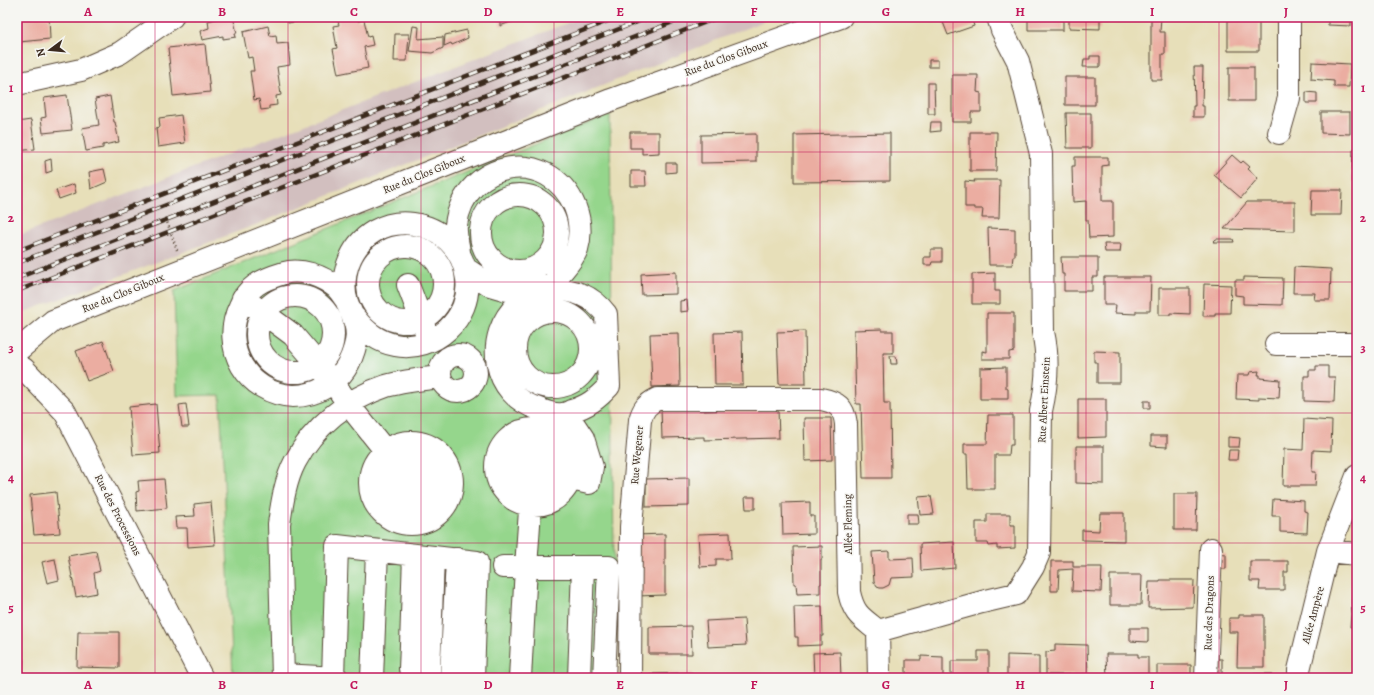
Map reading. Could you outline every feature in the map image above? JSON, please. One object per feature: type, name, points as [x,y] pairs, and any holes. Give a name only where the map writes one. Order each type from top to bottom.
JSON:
[{"type":"street","points":[[17,84],[81,70],[120,53],[172,17]]},
{"type":"street","name":"Rue du Clos Giboux","points":[[17,351],[53,321],[611,100],[841,17]]},
{"type":"street","name":"Rue Albert Einstein","points":[[878,631],[1016,594],[1033,567],[1039,552],[1041,411],[1046,391],[1047,346],[1043,332],[1040,154],[1018,61],[1002,30],[998,17]]},
{"type":"street","points":[[1279,133],[1289,98],[1289,17]]},
{"type":"street","points":[[556,413],[582,408],[596,399],[608,386],[606,314],[600,305],[585,296],[568,290],[551,289],[532,283],[507,290],[490,285],[462,260],[448,239],[434,229],[417,223],[399,223],[382,227],[367,236],[355,249],[347,265],[344,282],[350,309],[357,336],[354,353],[346,369],[334,383],[319,391],[301,396],[284,395],[267,390],[252,380],[241,366],[234,350],[232,332],[235,314],[243,298],[255,285],[270,276],[287,272],[305,272],[322,278],[337,288],[350,309],[364,330],[379,340],[395,346],[413,346],[430,342],[445,332],[457,320],[465,304],[468,286],[462,260],[456,227],[459,210],[467,194],[479,181],[494,172],[511,167],[528,168],[545,173],[560,184],[571,197],[578,213],[580,231],[577,248],[569,264],[557,277],[551,289],[534,294],[518,303],[507,316],[499,332],[496,349],[498,366],[506,385],[516,396],[530,407],[556,413],[573,423],[583,438],[592,467],[589,483],[571,479]]},
{"type":"street","points":[[462,260],[482,246]]},
{"type":"street","points":[[337,678],[283,677],[279,524],[283,501],[294,463],[316,432],[331,418],[348,404],[367,394],[386,386],[441,370],[408,285]]},
{"type":"street","points":[[290,295],[301,296],[312,299],[328,314],[332,324],[333,335],[329,351],[319,364],[310,370],[288,372],[278,369],[268,362],[261,354],[257,344],[256,333],[258,322],[263,312],[270,304],[280,298],[290,295]]},
{"type":"street","points":[[243,298],[293,335],[319,364],[348,404],[405,475]]},
{"type":"street","points":[[1276,344],[1357,344]]},
{"type":"street","name":"Rue des Processions","points":[[17,365],[24,369],[65,412],[202,678]]},
{"type":"street","points":[[550,388],[556,413]]},
{"type":"street","name":"Rue Wegener","points":[[630,678],[631,527],[640,420],[646,406],[657,399],[821,399],[833,401],[839,406]]},
{"type":"street","name":"Allée Fleming","points":[[839,406],[845,415],[846,424],[849,592],[856,612],[878,631]]},
{"type":"street","points":[[530,428],[551,432],[560,438],[572,457],[573,468],[571,479],[566,489],[558,497],[549,503],[539,506],[530,498],[517,502],[508,495],[501,487],[497,477],[496,466],[502,445],[519,431],[530,428]]},
{"type":"street","points":[[520,678],[530,498],[536,447]]},
{"type":"street","name":"Allée Ampère","points":[[1300,678],[1298,670],[1328,551],[1357,476]]},
{"type":"street","points":[[333,678],[337,546],[477,562],[473,678]]},
{"type":"street","name":"Rue des Dragons","points":[[1206,678],[1211,549]]},
{"type":"street","points":[[372,678],[377,551]]},
{"type":"street","points":[[1328,551],[1357,554]]},
{"type":"street","points":[[412,673],[420,646],[423,556]]},
{"type":"street","points":[[451,678],[457,559]]},
{"type":"street","points":[[503,567],[609,567],[604,678]]},
{"type":"street","points":[[579,678],[583,567]]},
{"type":"street","points":[[878,631],[879,678]]},
{"type":"path","points":[[166,219],[184,269]]},
{"type":"shaded area","points":[[583,17],[774,17],[255,225],[17,315],[17,236]]},
{"type":"green space","points":[[610,114],[615,678],[233,678],[220,395],[177,396],[174,291]]},
{"type":"building","points":[[17,17],[49,17],[50,39],[19,42]]},
{"type":"building","points":[[223,17],[233,17],[237,33],[235,33],[236,37],[223,39],[223,36],[202,40],[200,31],[209,28],[208,21]]},
{"type":"building","points":[[287,17],[314,17],[314,18],[288,23]]},
{"type":"building","points":[[337,17],[357,17],[358,21],[364,20],[368,37],[371,36],[373,45],[364,47],[368,68],[338,74],[333,49],[337,48],[333,26],[339,25]]},
{"type":"building","points":[[500,17],[513,17],[513,21],[500,26]]},
{"type":"building","points":[[941,17],[971,17],[974,26],[948,35]]},
{"type":"building","points":[[1028,17],[1063,17],[1063,30],[1028,30]]},
{"type":"building","points":[[1069,17],[1100,17],[1100,29],[1069,28]]},
{"type":"building","points":[[1151,17],[1161,17],[1160,32],[1165,32],[1165,54],[1162,54],[1162,80],[1151,80]]},
{"type":"building","points":[[1228,17],[1259,17],[1259,51],[1228,51]]},
{"type":"building","points":[[1328,17],[1351,17],[1351,26],[1328,25]]},
{"type":"building","points":[[268,26],[270,36],[276,35],[277,44],[288,43],[290,65],[277,67],[281,95],[276,96],[277,105],[269,106],[269,109],[261,110],[259,99],[254,100],[250,71],[254,71],[252,57],[248,58],[243,32]]},
{"type":"building","points":[[413,26],[419,27],[418,39],[443,37],[443,48],[432,53],[409,51]]},
{"type":"building","points":[[467,30],[468,38],[452,45],[451,43],[444,46],[445,35]]},
{"type":"building","points":[[395,34],[409,34],[407,61],[394,61]]},
{"type":"building","points":[[205,44],[210,92],[173,96],[168,48]]},
{"type":"building","points":[[1090,56],[1100,56],[1100,67],[1083,67],[1084,59],[1090,59]]},
{"type":"building","points":[[929,60],[938,60],[938,67],[929,67]]},
{"type":"building","points":[[1312,62],[1350,64],[1349,87],[1334,87],[1334,81],[1311,79]]},
{"type":"building","points":[[1194,67],[1203,67],[1202,106],[1204,106],[1204,117],[1193,117],[1193,106],[1195,106]]},
{"type":"building","points":[[1229,67],[1254,67],[1254,101],[1229,101]]},
{"type":"building","points":[[952,75],[978,75],[977,92],[981,93],[981,112],[971,112],[971,122],[952,122]]},
{"type":"building","points":[[1065,77],[1095,77],[1095,105],[1065,105]]},
{"type":"building","points":[[928,83],[934,83],[935,114],[928,114]]},
{"type":"building","points":[[1306,92],[1317,93],[1317,103],[1306,103]]},
{"type":"building","points":[[67,95],[72,130],[43,133],[41,118],[46,117],[44,98]]},
{"type":"building","points":[[110,96],[119,142],[103,145],[103,148],[86,151],[82,128],[99,125],[95,99]]},
{"type":"building","points":[[1321,112],[1350,112],[1350,134],[1321,133]]},
{"type":"building","points":[[1066,113],[1091,113],[1091,148],[1067,148]]},
{"type":"building","points":[[181,115],[185,143],[158,147],[156,128],[160,127],[159,118]]},
{"type":"building","points":[[31,120],[35,149],[17,151],[17,122]]},
{"type":"building","points":[[931,122],[940,122],[940,131],[930,132]]},
{"type":"building","points":[[630,132],[659,132],[659,153],[642,154],[642,148],[630,148]]},
{"type":"building","points":[[970,132],[997,132],[996,171],[970,171]]},
{"type":"building","points":[[890,133],[890,181],[794,182],[794,135]]},
{"type":"building","points":[[756,134],[756,162],[701,163],[701,135]]},
{"type":"building","points":[[1353,150],[1357,150],[1357,182],[1352,182]]},
{"type":"building","points":[[1232,155],[1241,163],[1243,161],[1250,167],[1248,169],[1258,178],[1241,198],[1214,175]]},
{"type":"building","points":[[1075,157],[1108,157],[1108,165],[1102,166],[1102,201],[1113,201],[1113,237],[1089,238],[1088,220],[1086,220],[1086,201],[1073,202],[1072,166],[1075,166]]},
{"type":"building","points":[[51,159],[52,171],[46,173],[45,161]]},
{"type":"building","points":[[666,163],[676,163],[676,172],[666,173]]},
{"type":"building","points":[[104,169],[107,182],[91,189],[89,172]]},
{"type":"building","points":[[631,171],[645,171],[646,186],[631,186]]},
{"type":"building","points":[[974,180],[1000,180],[999,218],[982,218],[983,209],[965,207],[965,181],[975,182]]},
{"type":"building","points":[[74,184],[76,193],[59,199],[56,190]]},
{"type":"building","points":[[1312,190],[1342,190],[1341,215],[1311,215]]},
{"type":"building","points":[[1247,202],[1295,202],[1295,231],[1224,229]]},
{"type":"building","points":[[988,228],[1015,229],[1015,256],[1013,256],[1012,265],[989,265]]},
{"type":"building","points":[[1216,239],[1233,239],[1234,242],[1213,242]]},
{"type":"building","points":[[1104,244],[1121,244],[1120,252],[1105,252]]},
{"type":"building","points":[[931,249],[942,249],[942,262],[932,262],[931,265],[924,265],[924,257],[931,257]]},
{"type":"building","points":[[1061,257],[1098,257],[1098,277],[1092,277],[1092,291],[1064,291],[1064,274],[1062,274]]},
{"type":"building","points":[[1294,267],[1331,269],[1330,300],[1314,300],[1315,293],[1293,293]]},
{"type":"building","points":[[676,272],[676,294],[642,295],[641,274]]},
{"type":"building","points":[[995,273],[995,291],[1000,291],[1000,304],[972,304],[972,274]]},
{"type":"building","points":[[1104,277],[1151,277],[1150,311],[1136,311],[1136,314],[1115,313],[1116,305],[1104,305]]},
{"type":"building","points":[[1244,277],[1283,278],[1282,305],[1243,304],[1243,296],[1235,295],[1235,280],[1244,280]]},
{"type":"building","points":[[1204,284],[1231,285],[1230,313],[1215,313],[1215,316],[1203,316]]},
{"type":"building","points":[[1159,288],[1190,288],[1190,314],[1170,313],[1170,315],[1159,315]]},
{"type":"building","points":[[687,300],[688,311],[680,312],[680,301]]},
{"type":"building","points":[[987,313],[1014,313],[1014,351],[1009,352],[1009,359],[982,359],[982,351],[987,352]]},
{"type":"building","points":[[882,329],[882,331],[893,331],[893,353],[883,353],[884,403],[890,403],[891,478],[863,478],[861,404],[856,404],[854,330]]},
{"type":"building","points":[[805,331],[806,384],[779,384],[777,332]]},
{"type":"building","points":[[742,332],[743,385],[715,385],[714,333]]},
{"type":"building","points":[[679,333],[680,386],[652,387],[650,334]]},
{"type":"building","points":[[103,341],[114,371],[87,381],[76,351]]},
{"type":"building","points":[[1094,351],[1120,352],[1120,383],[1097,383],[1097,362],[1094,362]]},
{"type":"building","points":[[890,356],[896,356],[897,364],[891,364]]},
{"type":"building","points":[[1316,366],[1328,366],[1328,377],[1335,377],[1334,402],[1304,401],[1304,376],[1309,376],[1309,370],[1316,370]]},
{"type":"building","points":[[1006,367],[1006,388],[1008,389],[1008,399],[980,399],[980,368]]},
{"type":"building","points":[[1259,371],[1258,375],[1260,375],[1260,378],[1280,380],[1279,398],[1259,397],[1259,400],[1236,399],[1237,375],[1249,375],[1250,372]]},
{"type":"building","points":[[1078,399],[1106,399],[1106,437],[1078,438]]},
{"type":"building","points":[[1144,401],[1150,401],[1150,408],[1144,408]]},
{"type":"building","points":[[156,404],[160,453],[133,455],[129,407]]},
{"type":"building","points":[[186,404],[189,427],[182,427],[179,405]]},
{"type":"building","points":[[703,407],[703,411],[778,409],[779,438],[704,440],[704,437],[662,438],[661,408]]},
{"type":"building","points":[[988,415],[1013,415],[1013,445],[1010,445],[1009,455],[995,455],[995,489],[968,489],[967,454],[964,454],[964,444],[987,444]]},
{"type":"building","points":[[804,418],[831,418],[832,460],[805,461]]},
{"type":"building","points":[[1304,419],[1332,421],[1331,451],[1313,450],[1312,472],[1316,472],[1315,486],[1283,486],[1284,449],[1303,450]]},
{"type":"building","points":[[1151,436],[1167,436],[1167,447],[1151,446]]},
{"type":"building","points":[[1228,437],[1240,438],[1239,447],[1228,447]]},
{"type":"building","points":[[1076,446],[1104,446],[1104,484],[1076,483]]},
{"type":"building","points":[[1229,450],[1238,450],[1237,460],[1228,460]]},
{"type":"building","points":[[689,478],[689,506],[646,507],[646,479]]},
{"type":"building","points":[[164,479],[167,508],[137,511],[136,492],[139,491],[138,481]]},
{"type":"building","points":[[56,492],[60,533],[34,535],[30,495]]},
{"type":"building","points":[[1174,494],[1197,494],[1196,530],[1174,530]]},
{"type":"building","points":[[931,496],[934,514],[920,515],[918,497]]},
{"type":"building","points":[[745,497],[755,497],[755,509],[746,509]]},
{"type":"building","points":[[1273,499],[1304,501],[1304,511],[1308,512],[1307,533],[1280,532],[1280,516],[1272,516]]},
{"type":"building","points":[[211,502],[215,545],[188,547],[187,528],[176,528],[175,517],[195,516],[194,504]]},
{"type":"building","points":[[810,502],[810,516],[814,516],[814,534],[783,535],[782,503]]},
{"type":"building","points":[[1100,513],[1124,513],[1124,541],[1082,540],[1082,530],[1099,531]]},
{"type":"building","points":[[907,514],[918,514],[919,524],[907,524]]},
{"type":"building","points":[[987,514],[1010,514],[1010,525],[1015,525],[1015,548],[997,549],[997,545],[989,546],[988,543],[976,543],[976,522],[987,522]]},
{"type":"building","points":[[730,533],[731,559],[716,559],[716,566],[700,567],[698,534]]},
{"type":"building","points":[[665,534],[665,595],[637,596],[636,535]]},
{"type":"building","points":[[954,542],[955,568],[921,571],[920,544]]},
{"type":"building","points":[[822,546],[820,593],[797,594],[796,584],[794,584],[793,547]]},
{"type":"building","points":[[96,551],[100,571],[94,573],[97,593],[76,597],[68,556]]},
{"type":"building","points":[[889,551],[889,559],[913,558],[914,577],[891,578],[889,585],[880,588],[877,587],[874,582],[872,552]]},
{"type":"building","points":[[1218,553],[1226,554],[1226,569],[1218,569]]},
{"type":"building","points":[[55,559],[59,580],[47,583],[42,562]]},
{"type":"building","points":[[1051,561],[1073,561],[1073,567],[1102,567],[1101,592],[1072,591],[1073,569],[1059,570],[1058,591],[1051,591]]},
{"type":"building","points":[[1250,561],[1288,561],[1288,572],[1284,572],[1284,590],[1259,590],[1260,581],[1250,581]]},
{"type":"building","points":[[1110,575],[1142,575],[1141,605],[1110,605]]},
{"type":"building","points":[[1160,580],[1194,580],[1193,607],[1148,608],[1149,582],[1160,582]]},
{"type":"building","points":[[1353,589],[1357,589],[1357,627],[1350,627]]},
{"type":"building","points":[[822,606],[823,636],[821,636],[821,645],[798,646],[798,637],[795,637],[794,607]]},
{"type":"building","points":[[1239,615],[1264,615],[1264,667],[1237,667],[1238,632],[1229,632],[1229,618],[1239,618]]},
{"type":"building","points":[[744,619],[746,645],[708,647],[706,621]]},
{"type":"building","points":[[691,626],[692,654],[649,654],[649,627]]},
{"type":"building","points":[[1130,628],[1148,628],[1148,642],[1130,641]]},
{"type":"building","points":[[78,632],[119,632],[119,668],[77,667]]},
{"type":"building","points":[[1055,644],[1087,645],[1088,675],[1046,675],[1046,652],[1055,651]]},
{"type":"building","points":[[978,651],[989,651],[989,678],[951,678],[951,661],[978,661]]},
{"type":"building","points":[[840,652],[841,678],[814,678],[813,653]]},
{"type":"building","points":[[1106,654],[1138,654],[1138,657],[1148,657],[1148,678],[1107,678]]},
{"type":"building","points":[[1007,655],[1039,656],[1039,678],[1007,678]]},
{"type":"building","points":[[921,656],[943,657],[943,678],[906,678],[906,660],[921,660]]},
{"type":"building","points":[[1211,659],[1222,659],[1222,676],[1210,676]]},
{"type":"building","points":[[17,660],[23,660],[22,671],[17,671]]},
{"type":"building","points":[[1157,665],[1191,665],[1191,678],[1157,678]]},
{"type":"building","points":[[693,673],[693,678],[650,678],[650,674]]},
{"type":"building","points":[[1237,674],[1271,674],[1271,678],[1237,678]]},
{"type":"building","points":[[711,675],[719,675],[719,678],[711,678]]},
{"type":"railway","points":[[17,251],[618,17]]},
{"type":"railway","points":[[17,263],[650,17]]},
{"type":"railway","points":[[17,278],[686,17]]},
{"type":"railway","points":[[17,291],[719,17]]}]
